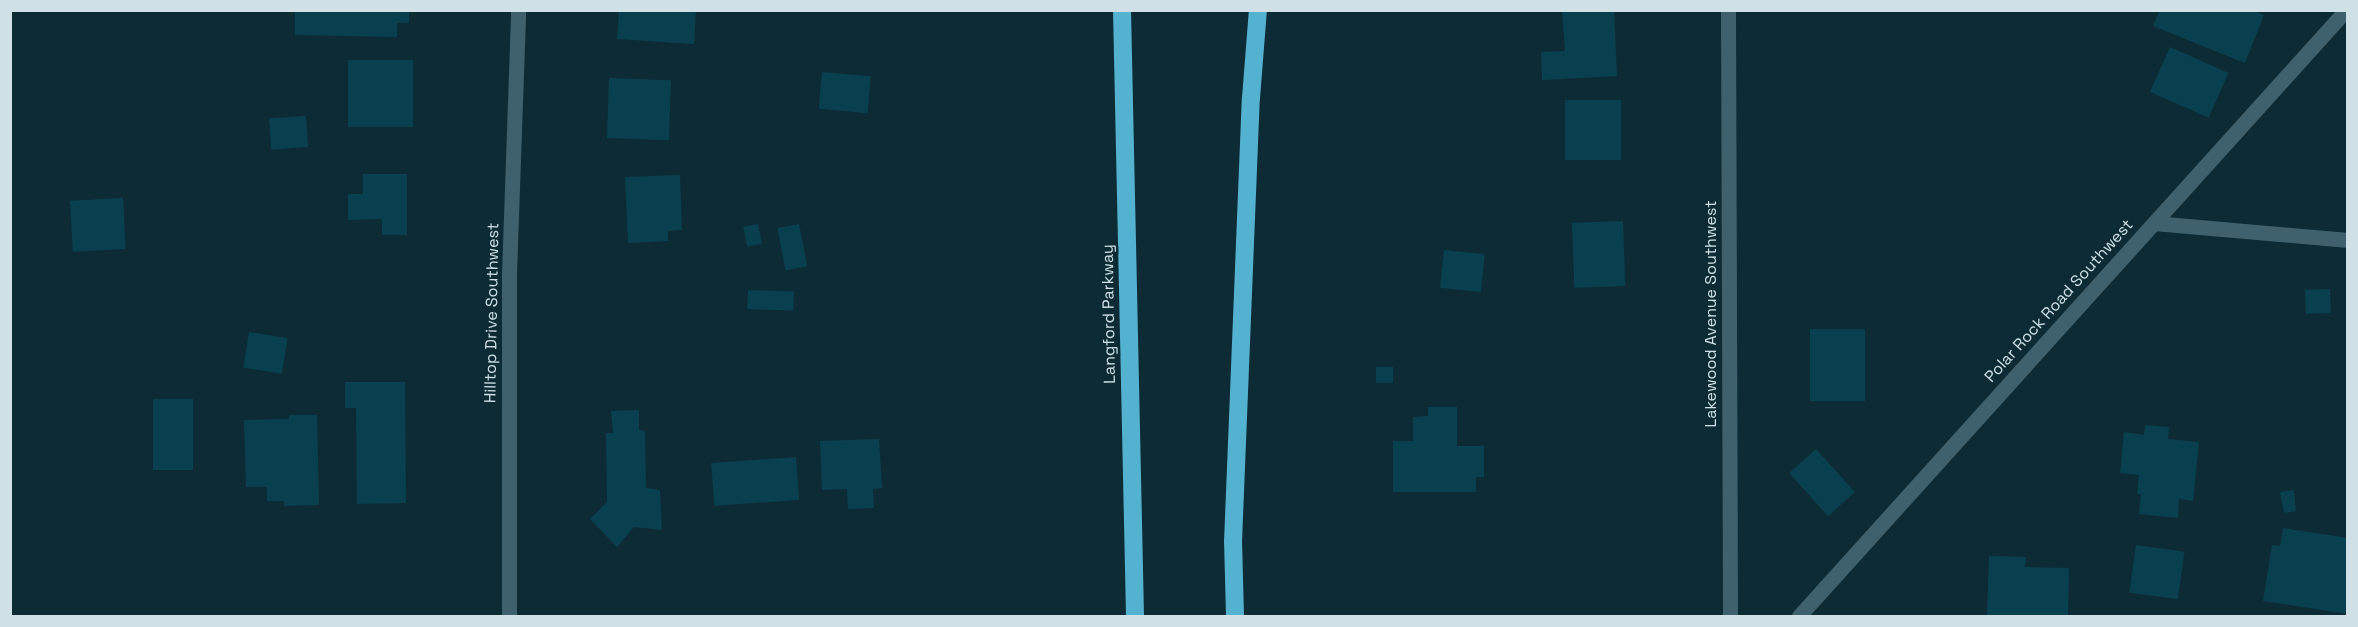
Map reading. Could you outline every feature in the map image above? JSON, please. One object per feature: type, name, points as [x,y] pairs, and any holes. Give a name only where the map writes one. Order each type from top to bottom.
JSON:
[{"type":"highway","name":"Langford Parkway","points":[[1122,10],[1135,616]]},
{"type":"highway","points":[[1234,616],[1233,542],[1251,98],[1258,10]]},
{"type":"street","name":"Hilltop Drive Southwest","points":[[509,616],[509,274],[518,10]]},
{"type":"street","name":"Lakewood Avenue Southwest","points":[[1728,10],[1730,616]]},
{"type":"street","name":"Polar Rock Road Southwest","points":[[1799,616],[2346,10]]},
{"type":"street","points":[[2154,223],[2348,240]]},
{"type":"building","points":[[295,10],[409,10],[409,23],[397,23],[397,37],[295,35]]},
{"type":"building","points":[[619,10],[696,10],[694,44],[617,39]]},
{"type":"building","points":[[1562,10],[1614,10],[1617,76],[1542,80],[1541,52],[1565,51]]},
{"type":"building","points":[[2160,10],[2252,10],[2264,15],[2245,63],[2153,26]]},
{"type":"building","points":[[2170,47],[2228,73],[2209,118],[2150,92]]},
{"type":"building","points":[[348,60],[413,60],[413,127],[348,127]]},
{"type":"building","points":[[822,72],[871,76],[868,113],[819,109]]},
{"type":"building","points":[[609,78],[671,80],[669,140],[607,138]]},
{"type":"building","points":[[1565,100],[1621,100],[1621,160],[1565,160]]},
{"type":"building","points":[[306,116],[308,147],[271,150],[269,119]]},
{"type":"building","points":[[363,174],[407,174],[407,235],[382,235],[382,219],[348,220],[348,194],[363,194]]},
{"type":"building","points":[[680,175],[682,230],[668,231],[668,241],[628,243],[625,177]]},
{"type":"building","points":[[123,198],[126,249],[73,252],[70,201]]},
{"type":"building","points":[[1623,221],[1625,286],[1574,288],[1572,223]]},
{"type":"building","points":[[758,224],[762,244],[747,246],[743,227]]},
{"type":"building","points":[[799,224],[807,266],[786,270],[777,228]]},
{"type":"building","points":[[1444,250],[1485,254],[1481,292],[1440,288]]},
{"type":"building","points":[[2330,289],[2331,313],[2306,314],[2305,290]]},
{"type":"building","points":[[748,290],[794,292],[793,311],[747,309]]},
{"type":"building","points":[[1810,329],[1865,329],[1865,401],[1810,401]]},
{"type":"building","points":[[249,332],[288,338],[282,374],[243,368]]},
{"type":"building","points":[[1376,367],[1393,367],[1393,383],[1376,383]]},
{"type":"building","points":[[345,382],[405,382],[406,503],[357,504],[356,408],[345,408]]},
{"type":"building","points":[[153,399],[193,399],[193,470],[153,470]]},
{"type":"building","points":[[1428,407],[1457,407],[1457,446],[1484,446],[1484,477],[1476,477],[1476,492],[1393,492],[1393,441],[1413,441],[1413,417],[1428,416]]},
{"type":"building","points":[[639,410],[639,430],[645,431],[646,488],[660,490],[662,530],[634,527],[617,547],[590,519],[607,502],[606,433],[613,433],[611,411]]},
{"type":"building","points":[[289,415],[317,415],[319,505],[284,506],[284,501],[267,501],[267,487],[246,487],[244,420],[289,419]]},
{"type":"building","points":[[2145,425],[2169,427],[2168,439],[2199,442],[2193,501],[2179,499],[2178,518],[2139,514],[2141,494],[2137,494],[2139,475],[2120,473],[2124,432],[2144,435]]},
{"type":"building","points":[[879,439],[882,488],[873,489],[874,508],[848,509],[847,489],[822,490],[820,441]]},
{"type":"building","points":[[1816,449],[1855,492],[1828,516],[1789,473]]},
{"type":"building","points":[[796,457],[799,500],[714,506],[711,463]]},
{"type":"building","points":[[2294,490],[2296,511],[2284,513],[2280,492]]},
{"type":"building","points":[[2283,528],[2348,538],[2348,614],[2263,601],[2272,545],[2280,546]]},
{"type":"building","points":[[2136,545],[2185,552],[2178,599],[2129,593]]},
{"type":"building","points":[[1989,556],[2026,557],[2025,567],[2069,568],[2068,616],[1987,615]]}]
